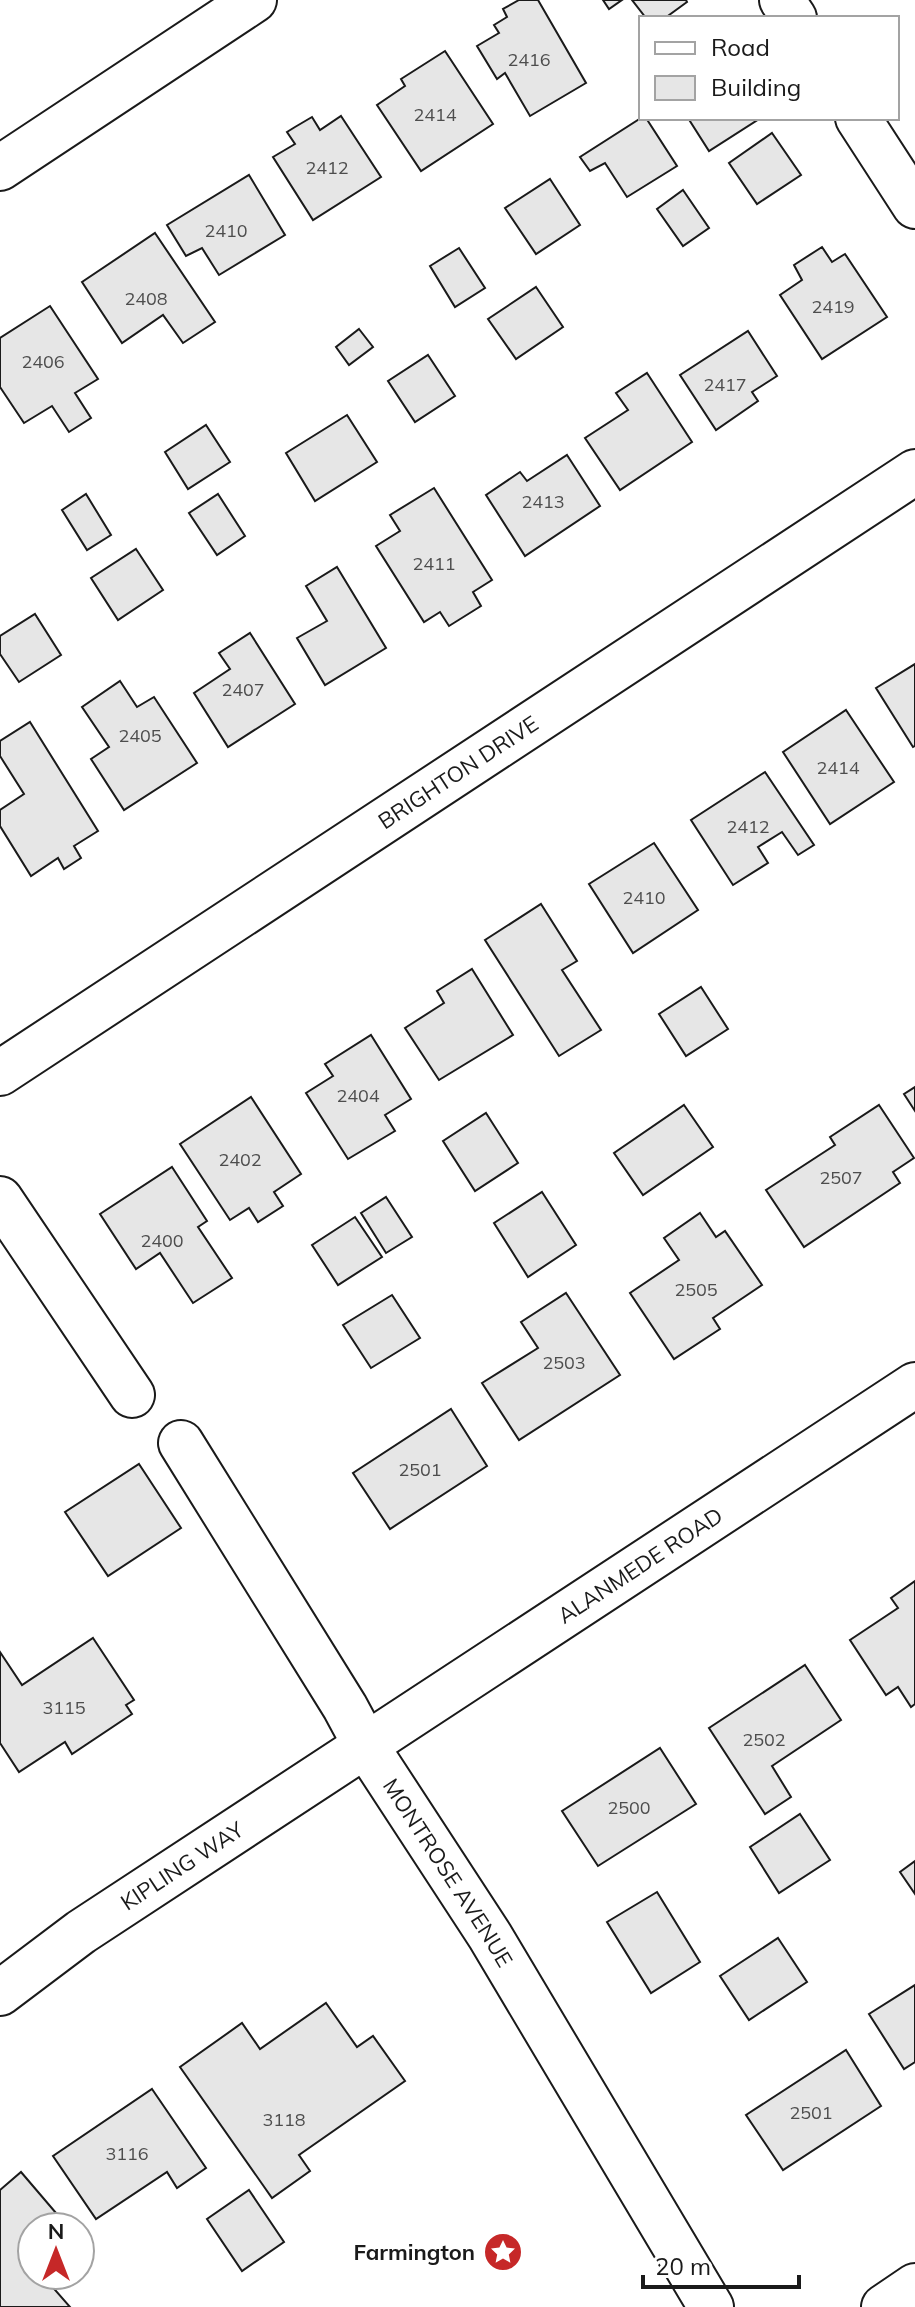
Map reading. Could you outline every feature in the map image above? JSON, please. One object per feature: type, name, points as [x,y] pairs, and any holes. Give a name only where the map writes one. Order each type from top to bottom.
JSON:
[{"type":"street","points":[[0,168],[254,0]]},
{"type":"street","points":[[859,120],[915,206]]},
{"type":"street","name":"BRIGHTON DRIVE","points":[[0,1073],[915,472]]},
{"type":"street","points":[[0,1199],[132,1395]]},
{"type":"street","name":"ALANMEDE ROAD","points":[[366,1746],[915,1385]]},
{"type":"street","name":"MONTROSE AVENUE","points":[[181,1443],[366,1746],[490,1936],[711,2307]]},
{"type":"street","name":"KIPLING WAY","points":[[0,1993],[81,1932],[366,1746]]},
{"type":"street","points":[[884,2307],[915,2286]]},
{"type":"building","points":[[519,0],[538,0],[586,83],[530,116],[505,73],[497,79],[477,46],[499,33],[494,25],[507,17],[503,9]]},
{"type":"building","points":[[603,0],[622,0],[609,9]]},
{"type":"building","points":[[632,0],[687,2],[668,16],[644,16]]},
{"type":"building","points":[[445,51],[493,124],[421,171],[377,105],[405,86],[401,79]]},
{"type":"building","points":[[341,116],[381,177],[313,220],[273,157],[295,144],[287,132],[295,127],[312,117],[320,130]]},
{"type":"building","points":[[639,119],[647,120],[677,166],[627,197],[605,163],[590,171],[580,157]]},
{"type":"building","points":[[689,120],[757,120],[709,151]]},
{"type":"building","points":[[772,133],[801,175],[757,204],[729,163]]},
{"type":"building","points":[[249,175],[285,235],[219,275],[202,248],[186,256],[167,225]]},
{"type":"building","points":[[550,179],[580,225],[536,254],[505,208]]},
{"type":"building","points":[[683,190],[709,228],[683,246],[657,209]]},
{"type":"building","points":[[155,233],[215,322],[183,343],[163,315],[122,343],[82,282]]},
{"type":"building","points":[[822,247],[832,262],[845,254],[887,317],[822,359],[780,295],[802,280],[794,265]]},
{"type":"building","points":[[459,248],[485,288],[455,307],[430,266]]},
{"type":"building","points":[[536,287],[563,327],[516,359],[488,319]]},
{"type":"building","points":[[50,306],[98,379],[75,393],[91,418],[69,432],[52,406],[24,423],[0,387],[0,338]]},
{"type":"building","points":[[359,329],[373,347],[349,365],[336,347]]},
{"type":"building","points":[[748,331],[777,376],[752,392],[758,401],[716,430],[680,375]]},
{"type":"building","points":[[428,355],[455,396],[415,422],[388,381]]},
{"type":"building","points":[[647,373],[692,442],[620,490],[585,438],[628,410],[616,393]]},
{"type":"building","points":[[347,415],[377,462],[315,501],[286,453]]},
{"type":"building","points":[[206,425],[230,462],[188,489],[165,452]]},
{"type":"building","points":[[567,455],[600,506],[525,556],[486,495],[520,472],[527,481]]},
{"type":"building","points":[[434,488],[492,580],[473,592],[481,606],[449,626],[440,612],[424,622],[376,546],[400,531],[390,515]]},
{"type":"building","points":[[86,494],[111,535],[87,550],[62,510]]},
{"type":"building","points":[[218,494],[245,536],[217,555],[189,513]]},
{"type":"building","points":[[136,549],[163,590],[118,620],[91,578]]},
{"type":"building","points":[[337,567],[386,648],[325,685],[297,638],[327,621],[306,586]]},
{"type":"building","points":[[35,614],[61,655],[19,682],[0,654],[0,636]]},
{"type":"building","points":[[250,633],[295,704],[228,747],[194,693],[230,669],[219,653]]},
{"type":"building","points":[[915,664],[915,746],[913,747],[876,688]]},
{"type":"building","points":[[120,681],[137,707],[154,697],[197,763],[124,810],[91,759],[109,747],[82,707]]},
{"type":"building","points":[[846,710],[894,782],[830,824],[783,752]]},
{"type":"building","points":[[30,722],[98,831],[74,846],[81,858],[64,869],[58,858],[31,876],[0,826],[0,810],[24,794],[0,756],[0,741]]},
{"type":"building","points":[[765,772],[814,845],[798,855],[782,832],[758,847],[768,863],[733,885],[691,820]]},
{"type":"building","points":[[654,843],[698,910],[633,953],[589,884]]},
{"type":"building","points":[[541,904],[577,961],[562,970],[601,1030],[559,1056],[485,940]]},
{"type":"building","points":[[472,969],[513,1035],[439,1080],[405,1028],[444,1003],[437,991]]},
{"type":"building","points":[[701,987],[728,1029],[686,1056],[659,1014]]},
{"type":"building","points":[[371,1035],[411,1099],[385,1115],[395,1131],[348,1159],[306,1093],[333,1076],[325,1064]]},
{"type":"building","points":[[915,1087],[915,1111],[904,1094]]},
{"type":"building","points":[[251,1097],[301,1174],[274,1192],[283,1206],[258,1222],[249,1208],[230,1220],[180,1144]]},
{"type":"building","points":[[684,1105],[713,1147],[643,1195],[614,1153]]},
{"type":"building","points":[[879,1105],[914,1158],[893,1172],[900,1183],[804,1247],[766,1190],[835,1145],[830,1137]]},
{"type":"building","points":[[486,1113],[518,1163],[475,1191],[443,1141]]},
{"type":"building","points":[[172,1167],[207,1221],[198,1227],[232,1278],[193,1303],[160,1253],[136,1269],[100,1214]]},
{"type":"building","points":[[542,1192],[576,1245],[528,1277],[494,1223]]},
{"type":"building","points":[[386,1197],[412,1237],[386,1253],[361,1213]]},
{"type":"building","points":[[700,1213],[716,1237],[725,1231],[762,1285],[713,1318],[720,1329],[674,1359],[630,1293],[679,1260],[664,1238]]},
{"type":"building","points":[[355,1217],[382,1257],[338,1285],[312,1245]]},
{"type":"building","points":[[566,1293],[620,1375],[519,1440],[482,1383],[538,1348],[521,1322]]},
{"type":"building","points":[[392,1295],[420,1338],[371,1368],[343,1325]]},
{"type":"building","points":[[451,1409],[487,1466],[390,1529],[353,1473]]},
{"type":"building","points":[[139,1464],[181,1528],[108,1576],[65,1512]]},
{"type":"building","points":[[915,1581],[915,1704],[911,1707],[898,1687],[886,1695],[850,1640],[898,1608],[891,1598]]},
{"type":"building","points":[[93,1638],[134,1700],[126,1705],[132,1714],[72,1754],[65,1742],[19,1772],[0,1743],[0,1652],[22,1685]]},
{"type":"building","points":[[805,1665],[841,1720],[772,1766],[791,1797],[765,1814],[709,1728]]},
{"type":"building","points":[[660,1748],[696,1804],[598,1866],[562,1811]]},
{"type":"building","points":[[800,1814],[830,1860],[779,1893],[750,1847]]},
{"type":"building","points":[[915,1861],[915,1894],[900,1872]]},
{"type":"building","points":[[657,1892],[700,1962],[651,1993],[607,1922]]},
{"type":"building","points":[[778,1938],[807,1982],[749,2020],[720,1976]]},
{"type":"building","points":[[915,1985],[915,2062],[904,2069],[869,2014]]},
{"type":"building","points":[[326,2003],[357,2047],[373,2036],[405,2081],[299,2155],[310,2171],[272,2198],[180,2067],[242,2023],[260,2049]]},
{"type":"building","points":[[846,2050],[881,2106],[783,2170],[746,2115]]},
{"type":"building","points":[[152,2089],[206,2168],[177,2188],[167,2172],[96,2219],[96,2211],[91,2211],[53,2156]]},
{"type":"building","points":[[21,2172],[54,2211],[16,2211],[16,2291],[56,2291],[70,2307],[0,2307],[0,2190]]},
{"type":"building","points":[[249,2190],[284,2242],[242,2271],[207,2219]]},
{"type":"place","name":"Farmington","points":[[503,2252]]}]
